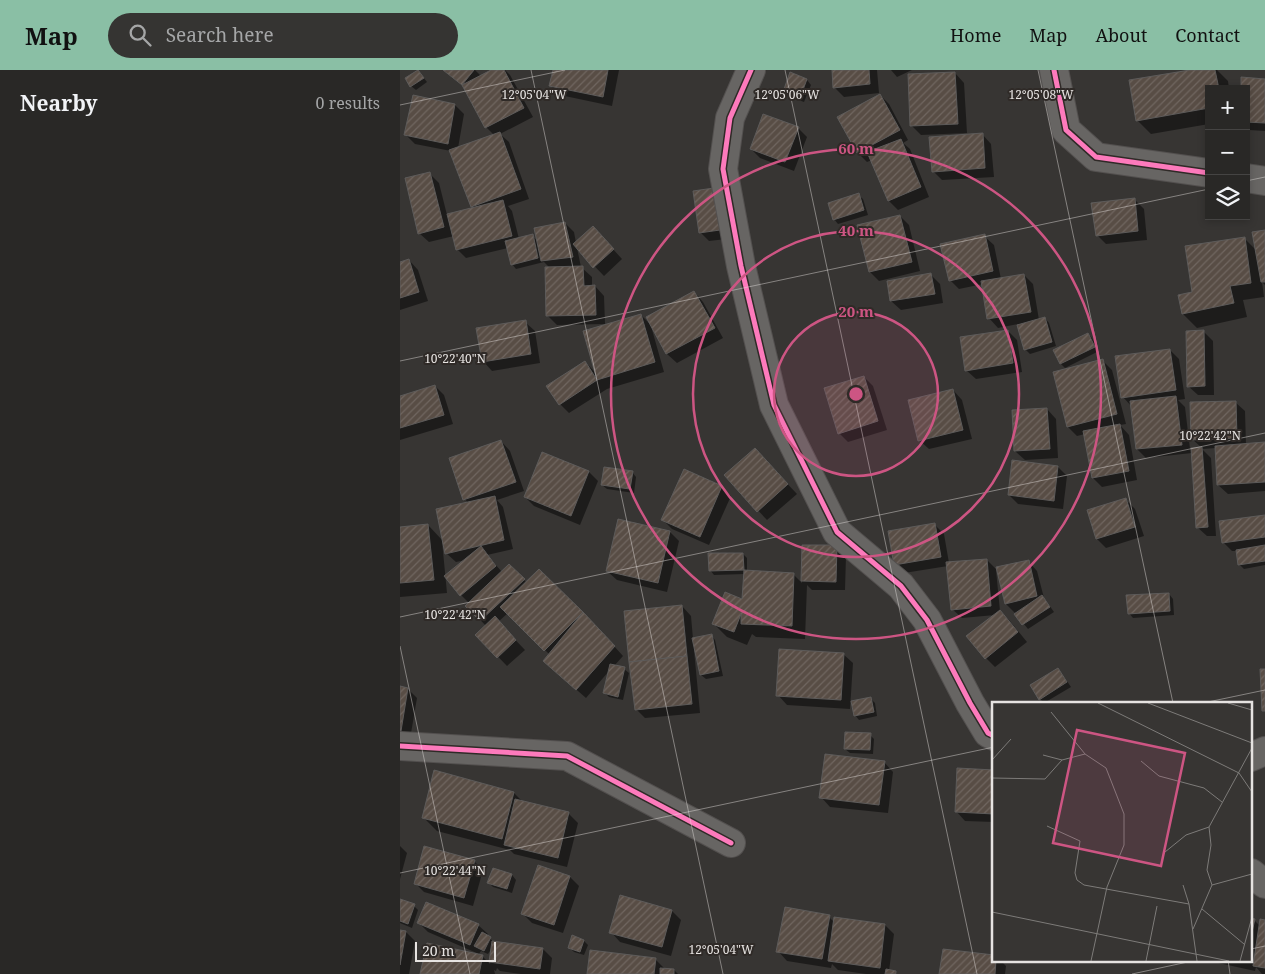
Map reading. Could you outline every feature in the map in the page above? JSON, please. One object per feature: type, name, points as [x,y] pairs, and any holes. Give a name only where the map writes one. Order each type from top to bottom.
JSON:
[{"type":"street","points":[[751,70],[730,118],[723,169],[741,266],[774,405],[837,532],[901,586],[927,620],[970,703],[988,733],[992,735]]},
{"type":"street","points":[[1054,70],[1066,130],[1096,157],[1205,172]]},
{"type":"street","points":[[1250,179],[1265,181]]},
{"type":"street","points":[[400,746],[567,756],[731,843]]},
{"type":"street","points":[[1252,756],[1265,751]]},
{"type":"street","points":[[1252,874],[1265,884]]},
{"type":"building","points":[[418,70],[424,78],[410,87],[405,78]]},
{"type":"building","points":[[443,70],[474,70],[462,85]]},
{"type":"building","points":[[491,70],[504,70],[524,108],[485,128],[462,85]]},
{"type":"building","points":[[553,70],[608,70],[603,97],[549,86]]},
{"type":"building","points":[[832,70],[869,70],[870,84],[833,88]]},
{"type":"building","points":[[1190,70],[1215,70],[1218,85],[1205,85],[1205,109],[1136,121],[1129,80]]},
{"type":"building","points":[[790,72],[807,79],[800,98],[783,92]]},
{"type":"building","points":[[955,72],[958,124],[910,126],[908,74]]},
{"type":"building","points":[[1241,77],[1265,79],[1265,123],[1250,122],[1250,85],[1241,85]]},
{"type":"building","points":[[880,94],[900,130],[857,153],[837,117]]},
{"type":"building","points":[[413,95],[455,104],[448,144],[404,135]]},
{"type":"building","points":[[763,114],[799,127],[785,162],[750,149]]},
{"type":"building","points":[[500,132],[521,189],[471,207],[449,150]]},
{"type":"building","points":[[983,133],[985,168],[932,172],[929,137]]},
{"type":"building","points":[[901,139],[921,187],[888,201],[867,152]]},
{"type":"building","points":[[430,172],[444,227],[418,234],[405,178]]},
{"type":"building","points":[[721,187],[727,229],[699,233],[693,191]]},
{"type":"building","points":[[859,193],[864,210],[833,220],[828,203]]},
{"type":"building","points":[[1135,198],[1138,231],[1096,236],[1091,203]]},
{"type":"building","points":[[503,200],[512,236],[456,250],[447,214]]},
{"type":"building","points":[[900,215],[912,262],[869,272],[857,225]]},
{"type":"building","points":[[565,222],[573,257],[541,261],[534,228]]},
{"type":"building","points":[[593,226],[614,249],[593,268],[573,244]]},
{"type":"building","points":[[1265,230],[1265,282],[1261,282],[1252,232]]},
{"type":"building","points":[[533,234],[538,258],[511,265],[505,241]]},
{"type":"building","points":[[985,234],[993,271],[949,281],[940,244]]},
{"type":"building","points":[[1245,237],[1251,283],[1230,286],[1234,303],[1182,314],[1178,295],[1192,292],[1185,246]]},
{"type":"building","points":[[409,259],[419,292],[400,298],[400,262]]},
{"type":"building","points":[[583,266],[584,286],[595,285],[596,315],[546,316],[545,267]]},
{"type":"building","points":[[931,273],[935,294],[890,301],[887,281]]},
{"type":"building","points":[[1024,274],[1031,312],[987,319],[981,281]]},
{"type":"building","points":[[694,291],[715,328],[666,354],[646,317]]},
{"type":"building","points":[[641,314],[655,362],[597,380],[583,331]]},
{"type":"building","points":[[1045,317],[1052,342],[1024,350],[1017,325]]},
{"type":"building","points":[[526,320],[531,354],[482,362],[476,328]]},
{"type":"building","points":[[1008,330],[1013,363],[965,371],[960,337]]},
{"type":"building","points":[[1204,330],[1205,386],[1187,387],[1186,331]]},
{"type":"building","points":[[1088,333],[1095,347],[1060,364],[1053,350]]},
{"type":"building","points":[[1170,349],[1176,390],[1121,398],[1115,356]]},
{"type":"building","points":[[1103,359],[1117,414],[1067,427],[1053,372]]},
{"type":"building","points":[[585,361],[597,380],[559,405],[546,386]]},
{"type":"building","points":[[864,376],[878,421],[838,434],[824,388]]},
{"type":"building","points":[[435,385],[444,415],[400,428],[400,396]]},
{"type":"building","points":[[953,389],[963,430],[918,441],[908,400]]},
{"type":"building","points":[[1176,396],[1182,445],[1136,449],[1130,401]]},
{"type":"building","points":[[1236,401],[1237,438],[1191,440],[1190,402]]},
{"type":"building","points":[[1047,408],[1050,449],[1014,451],[1012,410]]},
{"type":"building","points":[[1120,424],[1129,471],[1092,478],[1083,431]]},
{"type":"building","points":[[501,440],[516,482],[463,500],[449,458]]},
{"type":"building","points":[[1265,442],[1265,482],[1217,485],[1215,446]]},
{"type":"building","points":[[1202,447],[1208,527],[1196,528],[1191,448]]},
{"type":"building","points":[[755,448],[788,484],[757,512],[724,475]]},
{"type":"building","points":[[542,452],[589,471],[571,516],[524,497]]},
{"type":"building","points":[[1012,460],[1058,466],[1054,501],[1008,495]]},
{"type":"building","points":[[604,467],[633,471],[630,489],[601,485]]},
{"type":"building","points":[[684,469],[722,486],[700,537],[661,520]]},
{"type":"building","points":[[495,496],[504,540],[445,554],[436,509]]},
{"type":"building","points":[[1126,498],[1135,527],[1096,539],[1087,510]]},
{"type":"building","points":[[1265,515],[1265,537],[1222,543],[1219,521]]},
{"type":"building","points":[[618,519],[670,531],[658,583],[606,571]]},
{"type":"building","points":[[935,523],[941,557],[894,565],[888,531]]},
{"type":"building","points":[[428,524],[434,580],[400,583],[400,527]]},
{"type":"building","points":[[802,545],[837,545],[836,582],[801,581]]},
{"type":"building","points":[[1265,545],[1265,561],[1238,565],[1236,550]]},
{"type":"building","points":[[481,546],[496,566],[460,596],[444,576]]},
{"type":"building","points":[[708,553],[743,553],[744,570],[709,571]]},
{"type":"building","points":[[987,559],[991,606],[951,610],[946,562]]},
{"type":"building","points":[[1029,560],[1037,596],[1005,604],[996,567]]},
{"type":"building","points":[[509,564],[525,579],[480,621],[465,606]]},
{"type":"building","points":[[539,569],[583,612],[544,651],[500,607]]},
{"type":"building","points":[[744,570],[794,573],[792,626],[741,624],[741,614],[734,632],[712,624],[725,592],[742,599]]},
{"type":"building","points":[[1169,593],[1170,611],[1128,614],[1126,595]]},
{"type":"building","points":[[1042,595],[1050,607],[1022,625],[1014,614]]},
{"type":"building","points":[[682,605],[687,656],[629,662],[624,611]]},
{"type":"building","points":[[1000,610],[1018,632],[985,659],[966,636]]},
{"type":"building","points":[[583,612],[615,646],[576,690],[543,661]]},
{"type":"building","points":[[495,616],[516,640],[497,658],[475,635]]},
{"type":"building","points":[[712,634],[719,671],[700,675],[692,638]]},
{"type":"building","points":[[779,649],[844,653],[841,700],[776,696]]},
{"type":"building","points":[[687,656],[692,704],[635,710],[629,662]]},
{"type":"building","points":[[610,664],[625,667],[618,697],[603,693]]},
{"type":"building","points":[[1058,668],[1067,682],[1039,700],[1030,685]]},
{"type":"building","points":[[1260,669],[1265,669],[1265,711],[1262,711]]},
{"type":"building","points":[[400,686],[408,688],[401,731],[400,731]]},
{"type":"building","points":[[871,697],[874,712],[854,716],[851,701]]},
{"type":"building","points":[[845,732],[871,733],[870,750],[844,749]]},
{"type":"building","points":[[825,754],[885,761],[879,805],[819,798]]},
{"type":"building","points":[[957,768],[992,770],[992,814],[955,812]]},
{"type":"building","points":[[434,770],[514,792],[502,839],[422,818]]},
{"type":"building","points":[[515,799],[569,812],[558,858],[504,845]]},
{"type":"building","points":[[424,846],[475,860],[464,898],[414,884]]},
{"type":"building","points":[[538,865],[570,876],[554,925],[521,914]]},
{"type":"building","points":[[493,868],[512,874],[507,889],[487,883]]},
{"type":"building","points":[[620,895],[672,910],[662,947],[609,933]]},
{"type":"building","points":[[400,899],[415,904],[408,924],[400,921]]},
{"type":"building","points":[[426,902],[479,924],[470,945],[417,923]]},
{"type":"building","points":[[785,907],[830,915],[822,959],[776,952]]},
{"type":"building","points":[[834,917],[885,924],[880,968],[828,961]]},
{"type":"building","points":[[1252,918],[1255,919],[1252,932]]},
{"type":"building","points":[[1260,919],[1265,920],[1265,968],[1253,966]]},
{"type":"building","points":[[400,930],[406,931],[400,965]]},
{"type":"building","points":[[482,932],[491,937],[484,951],[474,946]]},
{"type":"building","points":[[572,935],[584,940],[580,952],[568,948]]},
{"type":"building","points":[[492,941],[543,948],[540,969],[489,962]]},
{"type":"building","points":[[427,943],[483,955],[479,974],[420,974]]},
{"type":"building","points":[[943,949],[992,955],[992,962],[996,962],[995,974],[939,974]]},
{"type":"building","points":[[590,950],[656,958],[654,974],[587,974]]},
{"type":"building","points":[[660,968],[674,969],[674,974],[660,974]]},
{"type":"building","points":[[886,969],[896,971],[896,974],[885,974]]},
{"type":"cycle path","points":[[751,70],[730,118],[723,169],[741,266],[774,405],[837,532],[901,586],[927,620],[970,703],[988,733],[992,735]]},
{"type":"cycle path","points":[[1054,70],[1066,130],[1096,157],[1205,172]]},
{"type":"cycle path","points":[[400,746],[567,756],[731,843]]}]
